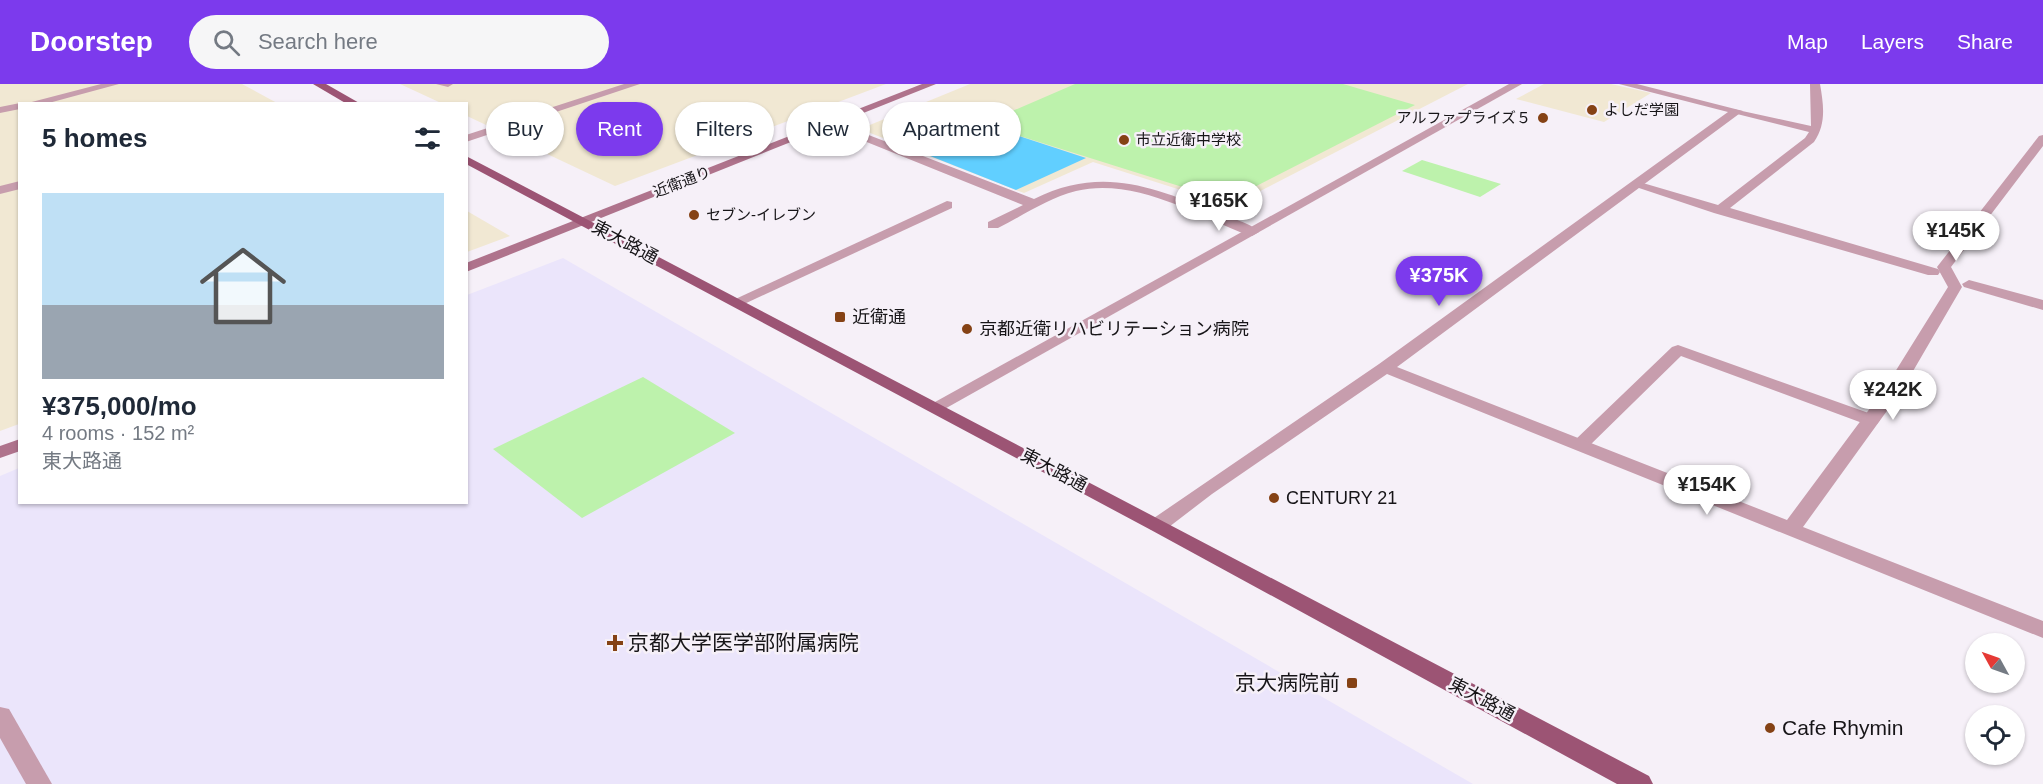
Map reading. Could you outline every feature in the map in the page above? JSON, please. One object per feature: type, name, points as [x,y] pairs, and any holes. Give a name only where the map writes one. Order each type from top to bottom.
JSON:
[{"type":"main road","points":[[318,84],[352,102]]},
{"type":"main road","name":"東大路通","points":[[468,160],[1158,525],[1633,783]]},
{"type":"street","points":[[38,102],[114,84]]},
{"type":"street","points":[[441,84],[448,84]]},
{"type":"street","name":"近衛通り","points":[[870,108],[931,84]]},
{"type":"street","points":[[935,407],[1517,84]]},
{"type":"street","points":[[1624,84],[1816,131]]},
{"type":"street","points":[[1719,210],[1810,140],[1816,131],[1819,116],[1815,107],[1815,84]]},
{"type":"street","points":[[468,138],[626,85]]},
{"type":"street","points":[[0,110],[18,106]]},
{"type":"street","points":[[1158,525],[1205,490],[1384,368],[1737,111]]},
{"type":"street","points":[[1941,274],[2043,138]]},
{"type":"street","points":[[870,139],[1036,205]]},
{"type":"street","name":"近衛通り","points":[[468,267],[786,142]]},
{"type":"street","points":[[993,225],[1075,187],[1120,185],[1252,232]]},
{"type":"street","points":[[1636,185],[2043,304]]},
{"type":"street","points":[[0,190],[18,186]]},
{"type":"street","points":[[737,302],[947,205]]},
{"type":"street","points":[[1791,529],[1893,390],[1954,287],[1941,274]]},
{"type":"street","points":[[1580,445],[1677,350],[1871,420]]},
{"type":"street","points":[[1384,368],[2043,630]]},
{"type":"street","points":[[0,452],[18,445]]},
{"type":"street","points":[[0,716],[39,784]]},
{"type":"shaded area","points":[[0,84],[242,84],[275,102],[18,102],[18,424],[0,431]]},
{"type":"shaded area","points":[[400,84],[886,84],[838,102],[786,102],[786,122],[774,126],[774,102],[675,102],[675,156],[695,156],[615,186],[552,156],[564,156],[564,102],[486,102],[486,125],[468,116],[468,102],[439,102]]},
{"type":"shaded area","name":"市立近衛中学校","points":[[970,84],[1468,84],[1231,206],[1093,162],[1024,193],[929,156],[1021,156],[1021,102],[926,102]]},
{"type":"shaded area","name":"よしだ学園","points":[[1544,84],[1611,84],[1651,93],[1604,122],[1516,99]]},
{"type":"shaded area","name":"市立近衛中学校","points":[[882,120],[882,138],[870,133],[870,125]]},
{"type":"shaded area","points":[[468,212],[510,236],[468,252]]},
{"type":"shaded area","name":"京都大学医学部附属病院","points":[[563,258],[1473,784],[0,784],[0,476],[18,468],[18,504],[468,504],[468,295]]},
{"type":"green space","name":"市立近衛中学校","points":[[1075,84],[1343,84],[1415,105],[1227,201],[1021,136],[1021,107]]},
{"type":"green space","points":[[1422,160],[1501,184],[1480,197],[1402,171]]},
{"type":"green space","points":[[643,377],[735,433],[582,518],[493,449]]},
{"type":"water","points":[[1021,137],[1086,158],[1016,190],[930,156],[1021,156]]},
{"type":"place","name":"よしだ学園","points":[[1592,110]]},
{"type":"place","name":"アルファプライズ５","points":[[1543,118]]},
{"type":"place","name":"市立近衛中学校","points":[[1124,140]]},
{"type":"place","name":"セブン-イレブン","points":[[694,215]]},
{"type":"place","name":"近衛通","points":[[840,317]]},
{"type":"place","name":"京都近衛リハビリテーション病院","points":[[967,329]]},
{"type":"place","name":"CENTURY 21","points":[[1274,498]]},
{"type":"place","name":"京都大学医学部附属病院","points":[[615,643]]},
{"type":"place","name":"京大病院前","points":[[1352,683]]},
{"type":"place","name":"Cafe Rhymin","points":[[1770,728]]}]
